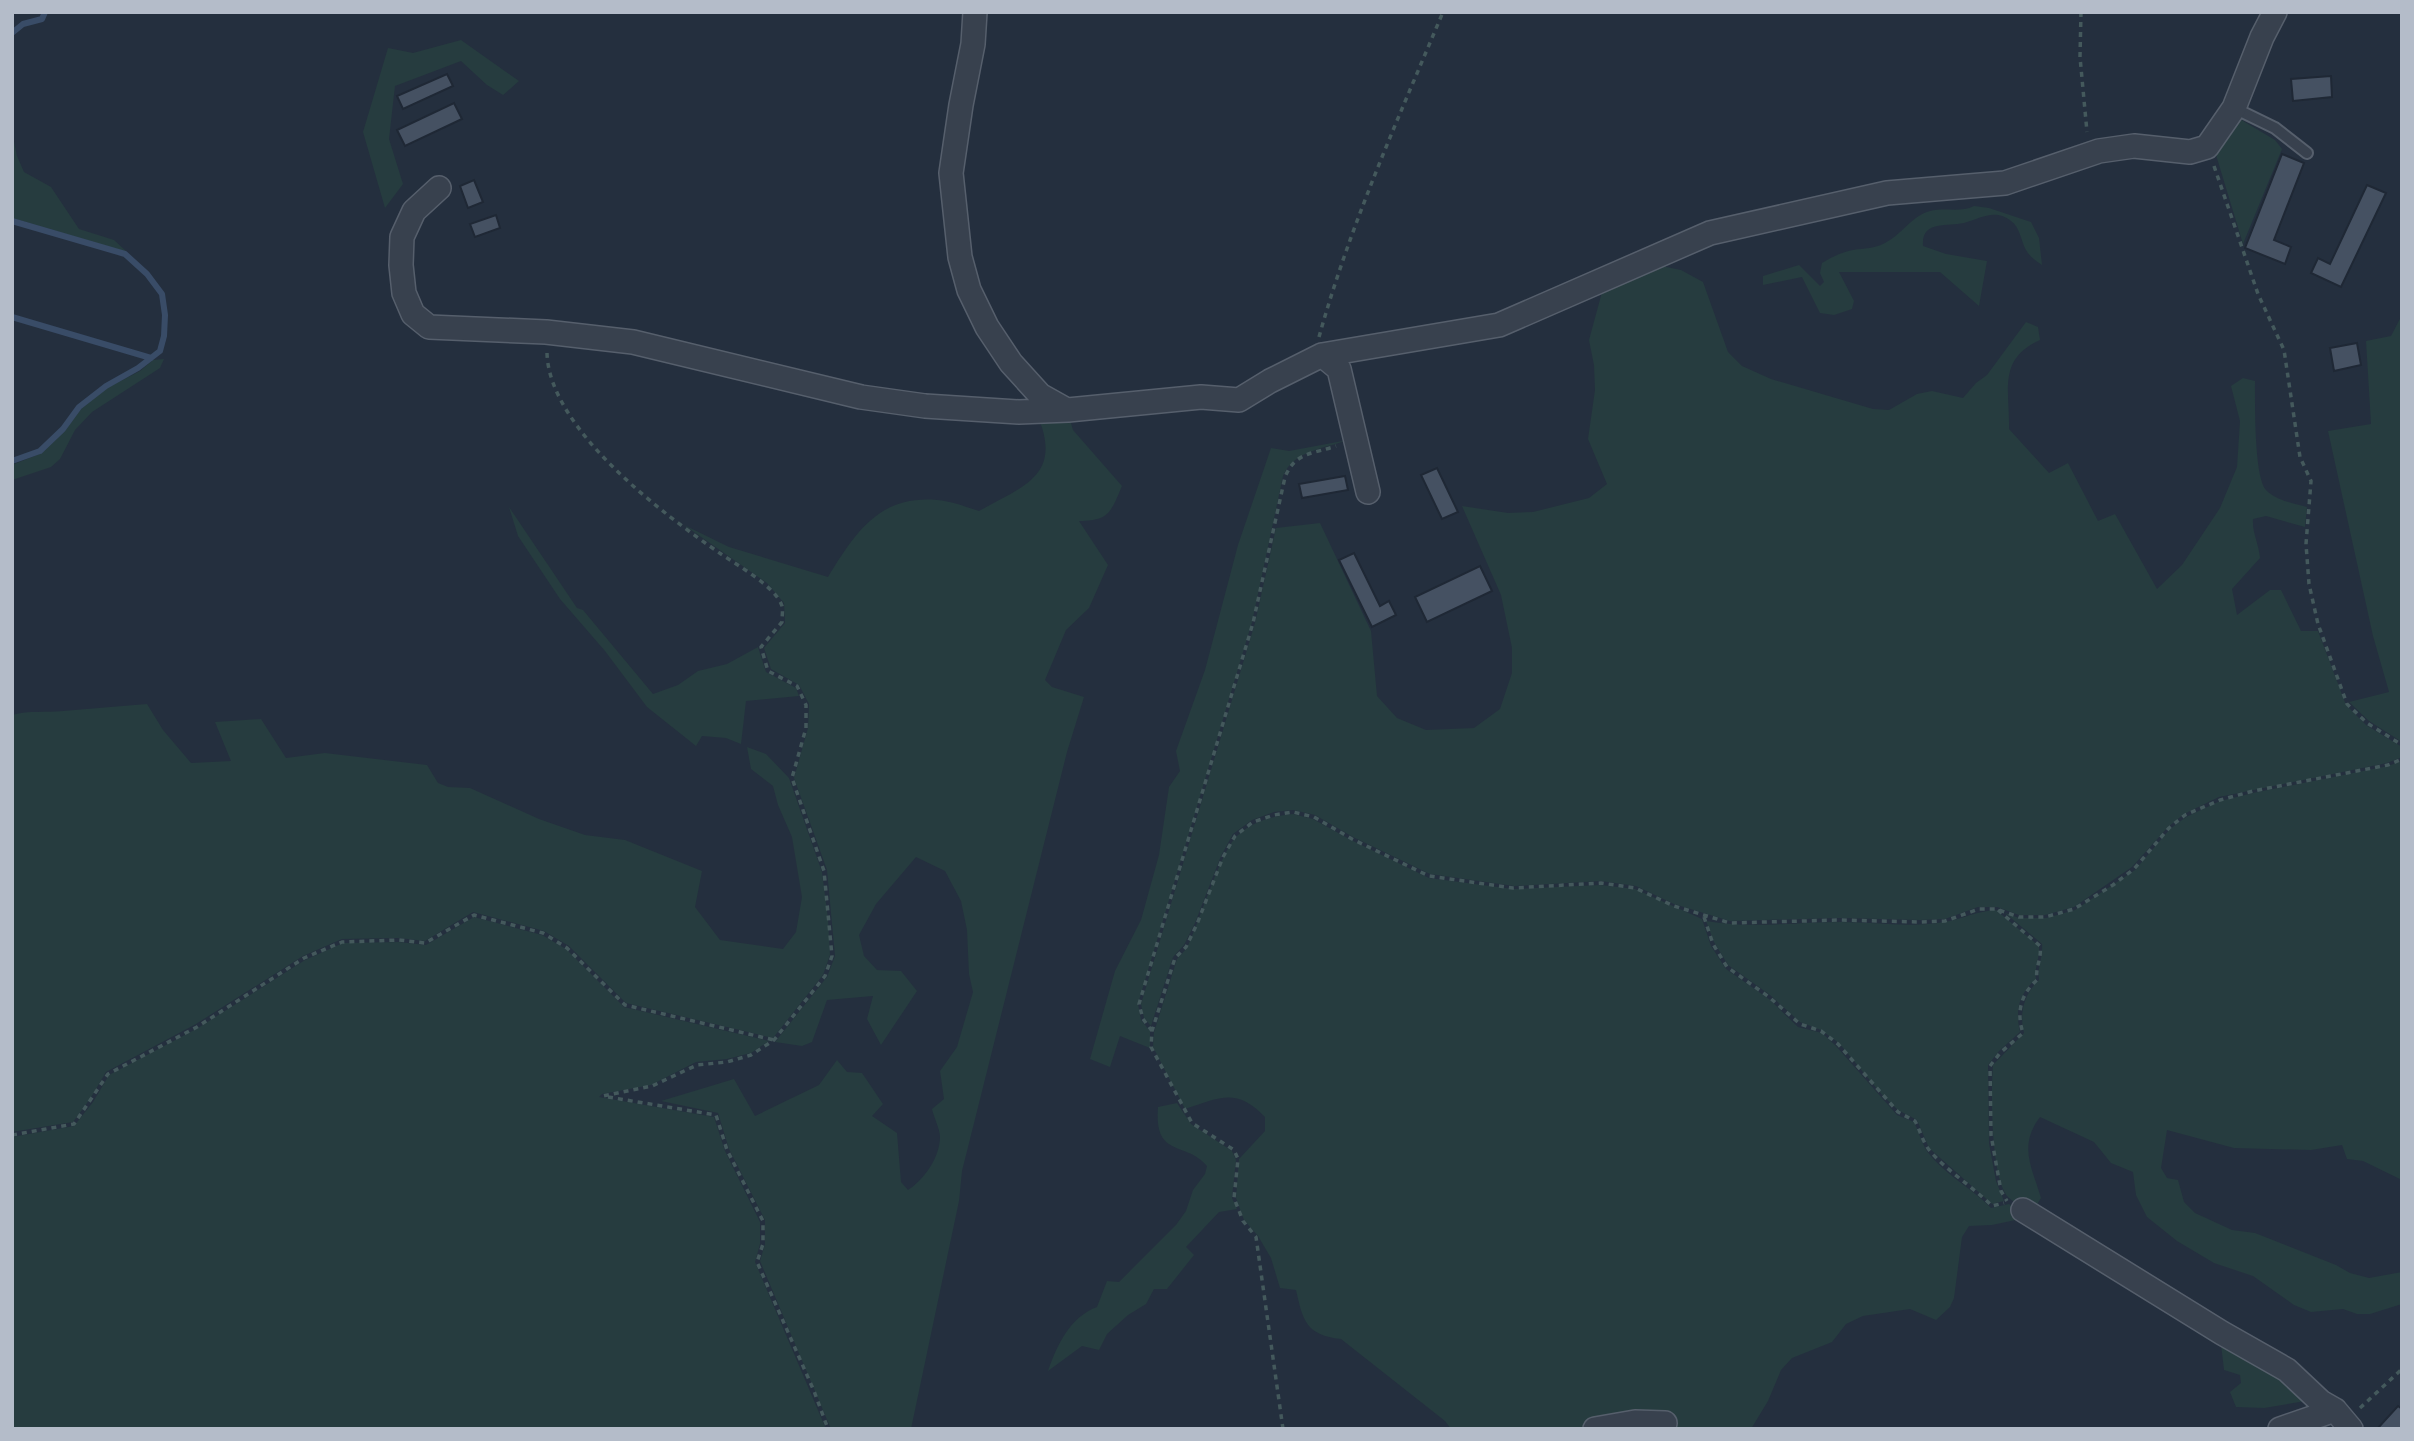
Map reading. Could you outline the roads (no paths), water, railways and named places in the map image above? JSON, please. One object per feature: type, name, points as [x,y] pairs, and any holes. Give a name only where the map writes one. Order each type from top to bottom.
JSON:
[{"type":"street","points":[[975,12],[973,44],[951,173],[960,257],[969,290],[987,327],[1011,363],[1040,395],[1068,410]]},
{"type":"street","points":[[439,188],[414,211],[402,237],[404,293],[413,314],[429,327],[546,332],[633,342],[862,397],[925,406],[1019,412],[1201,397],[1239,400],[1322,355],[1499,325],[1710,233],[1887,193],[2005,183],[2090,154],[2134,146],[2190,152],[2207,147],[2234,108],[2275,12]]},
{"type":"street","points":[[1322,355],[1339,369],[1368,492]]},
{"type":"street","points":[[2015,1206],[2287,1370],[2343,1420]]},
{"type":"street","points":[[2280,1429],[2343,1420]]},
{"type":"street","points":[[1595,1429],[1635,1422],[1665,1423]]},
{"type":"lane","points":[[2234,108],[2275,128],[2307,153]]},
{"type":"waterway","points":[[12,33],[23,24],[42,19],[45,12]]},
{"type":"waterway","points":[[12,221],[125,254],[147,274],[162,294],[165,315],[160,351],[79,407],[63,429],[40,451],[12,461]]},
{"type":"waterway","points":[[12,317],[151,358]]}]
